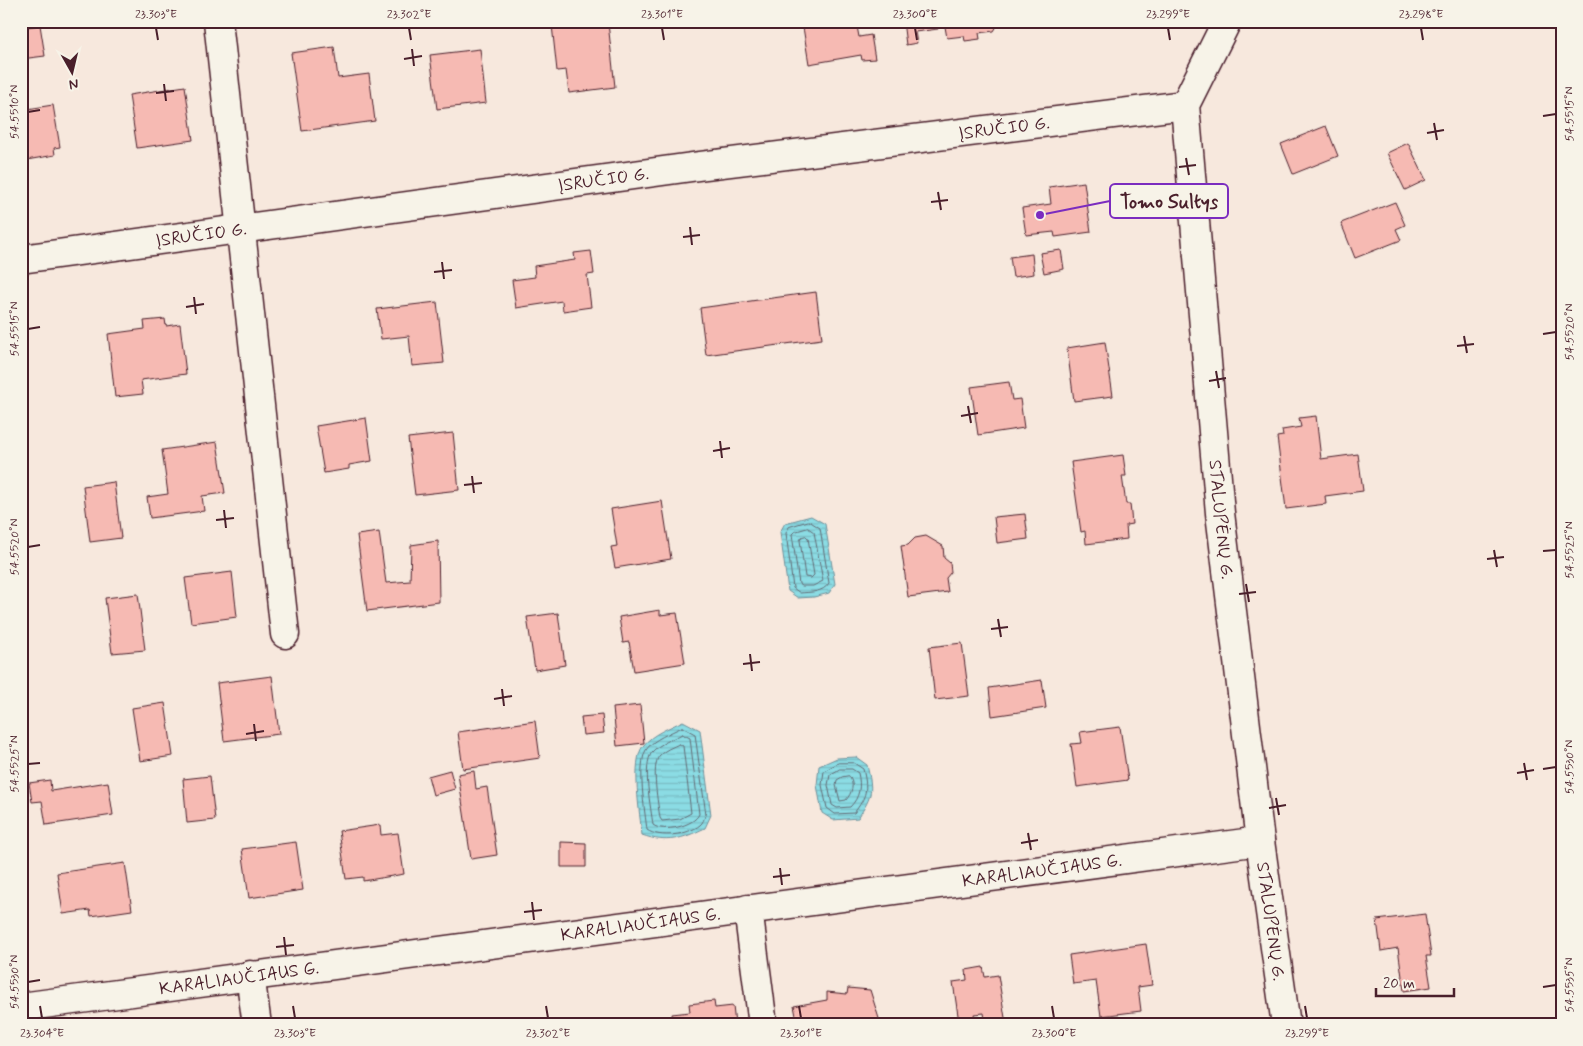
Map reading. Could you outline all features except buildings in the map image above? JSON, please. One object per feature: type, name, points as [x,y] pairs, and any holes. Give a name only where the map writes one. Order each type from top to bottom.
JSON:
[{"type":"street","points":[[218,21],[285,634]]},
{"type":"street","points":[[1186,105],[1227,21]]},
{"type":"street","name":"ĮSRUČIO G.","points":[[21,259],[690,168],[1186,105]]},
{"type":"street","name":"STALUPĖNŲ G.","points":[[1186,105],[1220,513],[1260,841],[1286,1025]]},
{"type":"street","name":"KARALIAUČIAUS G.","points":[[21,1007],[1260,841]]},
{"type":"street","points":[[748,909],[763,1025]]},
{"type":"street","points":[[250,975],[257,1025]]},
{"type":"water","points":[[811,516],[825,524],[835,584],[829,593],[814,597],[798,598],[788,591],[780,532],[785,523]]},
{"type":"water","points":[[683,721],[700,730],[711,815],[705,828],[689,835],[667,840],[651,838],[642,835],[637,789],[639,753],[651,738]]},
{"type":"water","points":[[856,757],[867,765],[871,787],[867,804],[858,818],[833,820],[822,813],[817,785],[819,766],[837,758]]},
{"type":"place","name":"Tomo Sultys","points":[[1040,215]]}]
